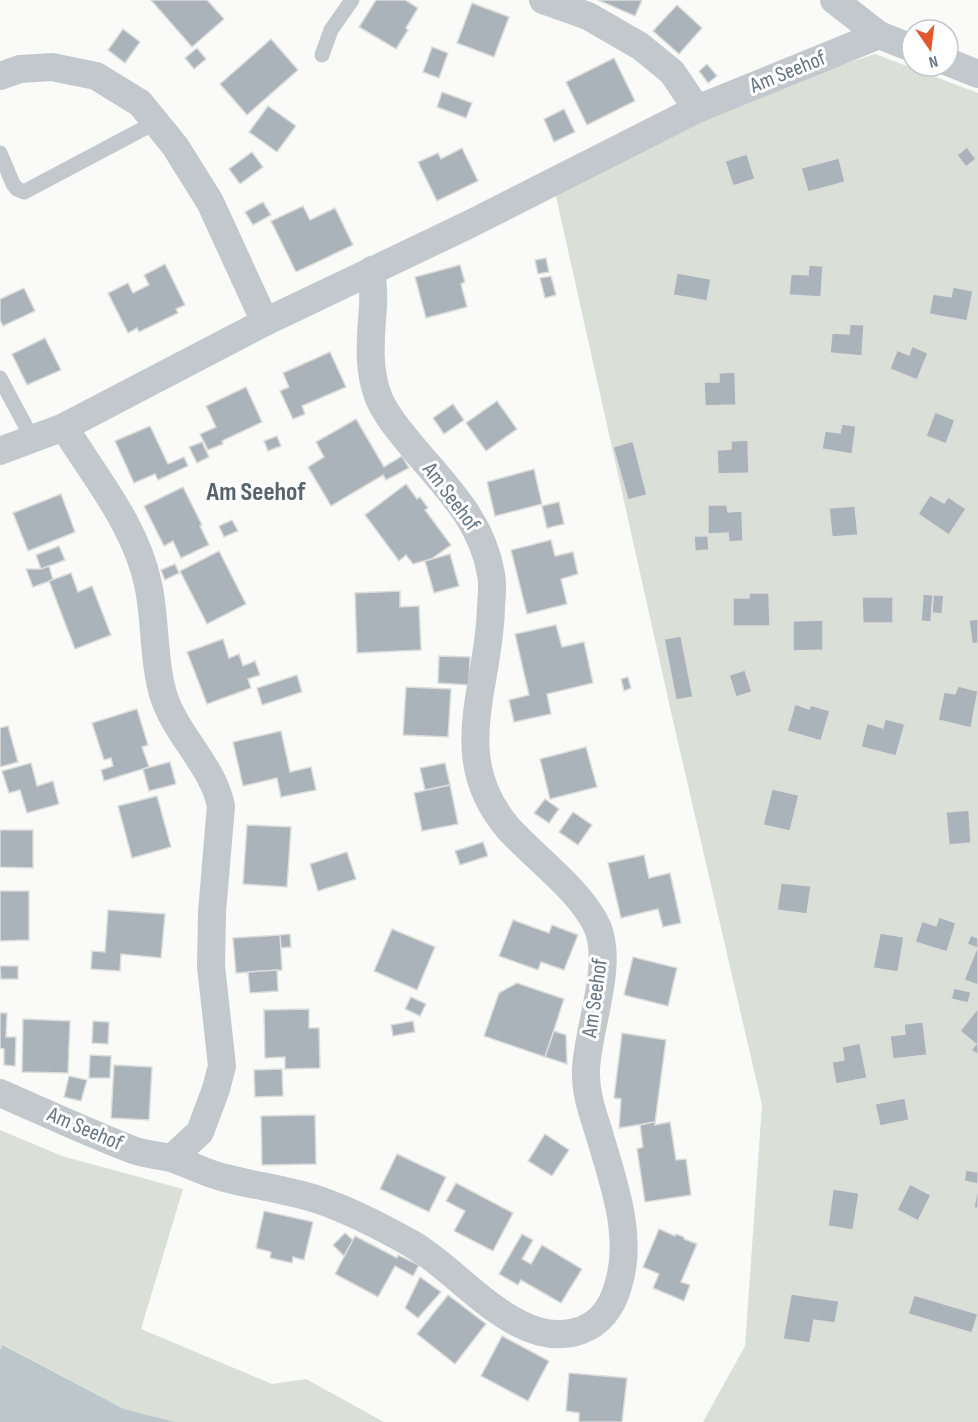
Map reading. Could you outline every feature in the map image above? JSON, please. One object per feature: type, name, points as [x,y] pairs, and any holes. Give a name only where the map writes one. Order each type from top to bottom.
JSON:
[{"type":"street","points":[[543,0],[588,16],[640,46],[672,72],[697,109]]},
{"type":"street","points":[[834,0],[879,35],[900,43]]},
{"type":"street","name":"Am Seehof","points":[[0,451],[64,427],[266,322],[468,225],[697,109],[879,35]]},
{"type":"street","points":[[960,67],[978,74]]},
{"type":"street","points":[[0,76],[20,69],[52,68],[96,76],[140,103],[175,146],[210,202],[266,322]]},
{"type":"street","name":"Am Seehof","points":[[0,1093],[136,1151],[172,1158],[221,1177],[318,1200],[380,1226],[421,1249],[493,1308],[523,1326],[556,1335],[579,1331],[599,1322],[614,1301],[623,1271],[625,1246],[608,1166],[586,1089],[586,1066],[591,1026],[603,960],[602,942],[596,926],[580,900],[508,828],[499,817],[482,784],[475,757],[474,725],[491,632],[492,576],[483,540],[466,511],[397,428],[378,397],[371,367],[372,270]]},
{"type":"street","points":[[64,427],[116,507],[137,548],[148,582],[160,681],[165,699],[181,733],[218,791],[221,806],[212,912],[211,966],[222,1066],[200,1132],[172,1158]]},
{"type":"lane","points":[[322,55],[331,30],[352,0]]},
{"type":"lane","points":[[0,153],[13,184],[24,192],[156,122]]},
{"type":"lane","points":[[0,378],[32,438]]},
{"type":"shaded area","points":[[875,54],[900,63],[900,78],[938,78],[978,93],[978,1422],[703,1422],[745,1346],[762,1105],[555,192],[728,102]]},
{"type":"shaded area","points":[[0,1130],[62,1156],[183,1189],[141,1329],[272,1384],[306,1379],[384,1422],[175,1422],[124,1409],[4,1345],[0,1350]]},
{"type":"shaded area","points":[[3,1345],[124,1409],[175,1422],[0,1422],[0,1350]]},
{"type":"building","points":[[151,0],[207,0],[224,19],[192,47]]},
{"type":"building","points":[[376,0],[405,0],[418,8],[396,49],[359,27]]},
{"type":"building","points":[[598,0],[642,0],[635,16]]},
{"type":"building","points":[[472,3],[509,17],[494,57],[457,43]]},
{"type":"building","points":[[677,5],[702,28],[679,54],[653,31]]},
{"type":"building","points":[[123,29],[140,42],[125,63],[108,50]]},
{"type":"building","points":[[271,39],[298,70],[247,115],[220,84]]},
{"type":"building","points":[[432,47],[448,53],[439,78],[423,72]]},
{"type":"building","points":[[197,48],[206,59],[194,69],[185,58]]},
{"type":"building","points":[[614,58],[635,101],[587,125],[566,82]]},
{"type":"building","points":[[707,64],[717,76],[708,83],[699,71]]},
{"type":"building","points":[[442,92],[472,103],[466,118],[437,107]]},
{"type":"building","points":[[268,106],[296,126],[277,152],[249,132]]},
{"type":"building","points":[[564,109],[575,132],[554,142],[544,119]]},
{"type":"building","points":[[967,147],[976,159],[966,167],[957,155]]},
{"type":"building","points":[[462,148],[478,181],[437,201],[418,162],[438,153],[441,159]]},
{"type":"building","points":[[252,152],[263,167],[240,184],[229,169]]},
{"type":"building","points":[[747,154],[755,179],[733,186],[725,161]]},
{"type":"building","points":[[839,158],[845,182],[808,192],[801,168]]},
{"type":"building","points":[[263,202],[271,215],[253,225],[245,212]]},
{"type":"building","points":[[303,206],[310,220],[335,208],[353,245],[296,272],[271,221]]},
{"type":"building","points":[[546,258],[549,272],[538,274],[535,260]]},
{"type":"building","points":[[165,264],[185,305],[176,309],[178,313],[139,332],[137,328],[128,333],[108,293],[128,283],[133,293],[149,285],[144,275]]},
{"type":"building","points":[[460,265],[465,282],[461,284],[467,307],[426,318],[415,277]]},
{"type":"building","points":[[809,265],[823,266],[821,297],[789,295],[791,274],[808,275]]},
{"type":"building","points":[[677,273],[711,279],[707,301],[673,295]]},
{"type":"building","points":[[551,276],[556,295],[545,298],[540,278]]},
{"type":"building","points":[[953,287],[973,291],[967,321],[929,314],[933,294],[951,297]]},
{"type":"building","points":[[24,288],[35,311],[3,326],[0,320],[0,299]]},
{"type":"building","points":[[850,324],[864,325],[862,356],[830,353],[832,333],[849,334]]},
{"type":"building","points":[[45,338],[61,370],[27,385],[12,354]]},
{"type":"building","points":[[912,346],[928,353],[917,380],[890,369],[897,350],[909,355]]},
{"type":"building","points":[[330,352],[346,387],[302,406],[305,414],[293,419],[280,391],[289,387],[283,373]]},
{"type":"building","points":[[735,372],[736,405],[705,406],[704,382],[719,382],[719,373]]},
{"type":"building","points":[[246,387],[262,422],[208,450],[200,434],[216,427],[206,406]]},
{"type":"building","points":[[497,401],[517,429],[486,451],[466,423]]},
{"type":"building","points":[[453,404],[464,420],[444,434],[433,418]]},
{"type":"building","points":[[935,412],[955,420],[946,444],[926,436]]},
{"type":"building","points":[[356,419],[384,467],[402,456],[409,468],[386,480],[383,475],[331,506],[308,467],[324,457],[316,442]]},
{"type":"building","points":[[842,424],[856,426],[852,454],[822,449],[825,431],[840,433]]},
{"type":"building","points":[[150,426],[168,464],[184,457],[188,466],[158,480],[155,474],[134,483],[115,441]]},
{"type":"building","points":[[277,436],[281,446],[268,451],[264,441]]},
{"type":"building","points":[[748,440],[749,473],[718,474],[717,450],[731,449],[731,441]]},
{"type":"building","points":[[633,441],[647,495],[628,500],[613,447]]},
{"type":"building","points":[[202,442],[209,457],[197,463],[189,447]]},
{"type":"building","points":[[534,469],[542,504],[495,516],[487,482]]},
{"type":"building","points":[[406,484],[417,499],[420,497],[428,508],[425,510],[451,545],[431,559],[413,564],[406,555],[399,561],[365,515]]},
{"type":"building","points":[[183,487],[209,545],[181,558],[173,541],[164,546],[144,506]]},
{"type":"building","points":[[61,494],[75,532],[28,551],[13,513]]},
{"type":"building","points":[[930,495],[944,503],[948,497],[966,509],[949,535],[918,514]]},
{"type":"building","points":[[559,502],[564,524],[547,528],[542,506]]},
{"type":"building","points":[[708,505],[727,505],[728,512],[742,511],[743,541],[729,542],[728,533],[708,534]]},
{"type":"building","points":[[855,506],[858,535],[832,537],[829,508]]},
{"type":"building","points":[[232,520],[238,531],[224,537],[219,526]]},
{"type":"building","points":[[694,536],[708,536],[709,550],[695,551]]},
{"type":"building","points":[[551,540],[555,556],[573,552],[578,574],[561,579],[567,604],[527,614],[511,550]]},
{"type":"building","points":[[59,546],[65,560],[41,569],[36,555]]},
{"type":"building","points":[[219,551],[246,604],[207,624],[180,571]]},
{"type":"building","points":[[450,554],[459,586],[434,593],[425,561]]},
{"type":"building","points":[[175,564],[179,573],[165,580],[161,570]]},
{"type":"building","points":[[49,566],[53,580],[33,587],[26,569],[41,569]]},
{"type":"building","points":[[71,573],[78,592],[92,586],[111,635],[75,649],[49,581]]},
{"type":"building","points":[[400,591],[400,607],[419,606],[421,650],[357,653],[355,593]]},
{"type":"building","points":[[749,593],[769,593],[770,626],[733,626],[733,598],[749,598]]},
{"type":"building","points":[[923,594],[933,595],[931,622],[921,621]]},
{"type":"building","points":[[933,595],[944,595],[942,614],[932,613]]},
{"type":"building","points":[[862,597],[893,597],[893,623],[863,623]]},
{"type":"building","points":[[978,619],[978,643],[972,644],[969,620]]},
{"type":"building","points":[[823,620],[823,650],[793,651],[793,621]]},
{"type":"building","points":[[556,625],[562,647],[584,642],[593,683],[547,694],[551,714],[514,722],[509,700],[529,695],[515,634]]},
{"type":"building","points":[[681,636],[693,697],[676,700],[664,639]]},
{"type":"building","points":[[223,639],[229,658],[239,654],[243,666],[255,661],[260,675],[248,679],[251,688],[207,704],[187,652]]},
{"type":"building","points":[[439,656],[470,657],[469,685],[438,683]]},
{"type":"building","points":[[745,670],[752,692],[736,697],[729,675]]},
{"type":"building","points":[[297,675],[302,692],[262,705],[257,688]]},
{"type":"building","points":[[628,677],[631,688],[624,691],[621,679]]},
{"type":"building","points":[[958,686],[978,691],[971,728],[938,720],[944,692],[955,694]]},
{"type":"building","points":[[406,687],[451,689],[448,737],[403,735]]},
{"type":"building","points":[[795,704],[809,709],[811,705],[830,711],[821,741],[787,731]]},
{"type":"building","points":[[137,709],[148,745],[142,747],[149,767],[104,781],[101,770],[113,766],[111,758],[104,760],[92,723]]},
{"type":"building","points":[[885,719],[905,724],[896,756],[861,747],[867,723],[883,728]]},
{"type":"building","points":[[8,726],[18,762],[0,767],[0,728]]},
{"type":"building","points":[[281,731],[290,772],[311,767],[316,790],[281,797],[277,778],[243,786],[233,742]]},
{"type":"building","points":[[586,747],[597,787],[550,799],[540,759]]},
{"type":"building","points":[[170,762],[176,784],[149,791],[143,769]]},
{"type":"building","points":[[31,763],[37,786],[53,781],[59,804],[27,813],[20,790],[9,793],[2,771]]},
{"type":"building","points":[[445,763],[450,785],[425,790],[420,768]]},
{"type":"building","points":[[450,785],[458,824],[422,831],[414,793]]},
{"type":"building","points":[[772,789],[799,795],[790,831],[763,825]]},
{"type":"building","points":[[157,796],[171,847],[132,858],[118,806]]},
{"type":"building","points":[[545,799],[559,809],[549,823],[534,813]]},
{"type":"building","points":[[969,810],[971,843],[949,845],[946,812]]},
{"type":"building","points":[[573,812],[592,825],[578,845],[559,832]]},
{"type":"building","points":[[247,825],[291,827],[287,887],[243,884]]},
{"type":"building","points":[[0,830],[33,830],[33,868],[0,867]]},
{"type":"building","points":[[483,842],[488,856],[460,865],[455,851]]},
{"type":"building","points":[[347,852],[356,879],[318,891],[310,864]]},
{"type":"building","points":[[644,855],[649,878],[670,873],[681,923],[663,927],[658,909],[621,918],[608,863]]},
{"type":"building","points":[[781,883],[811,886],[807,914],[777,910]]},
{"type":"building","points":[[0,891],[29,891],[29,940],[0,941]]},
{"type":"building","points":[[108,910],[165,914],[161,958],[121,954],[120,971],[91,969],[92,951],[105,952]]},
{"type":"building","points":[[939,917],[956,923],[947,952],[915,942],[922,921],[936,926]]},
{"type":"building","points":[[513,920],[549,933],[552,925],[578,935],[564,970],[541,962],[538,970],[499,956]]},
{"type":"building","points":[[392,929],[435,947],[417,990],[374,971]]},
{"type":"building","points":[[880,933],[904,937],[898,972],[873,968]]},
{"type":"building","points":[[290,934],[291,947],[281,948],[280,935]]},
{"type":"building","points":[[280,935],[282,970],[236,973],[233,938]]},
{"type":"building","points":[[971,935],[978,938],[978,985],[964,980],[977,948],[967,944]]},
{"type":"building","points":[[633,957],[677,968],[668,1006],[624,995]]},
{"type":"building","points":[[0,966],[18,966],[18,979],[1,979]]},
{"type":"building","points":[[277,970],[278,991],[250,993],[248,972]]},
{"type":"building","points":[[517,983],[564,999],[545,1057],[484,1036],[499,993]]},
{"type":"building","points":[[954,988],[971,992],[968,1003],[951,999]]},
{"type":"building","points":[[411,997],[426,1004],[420,1016],[405,1009]]},
{"type":"building","points":[[978,1008],[978,1055],[971,1050],[976,1044],[960,1031]]},
{"type":"building","points":[[309,1009],[309,1028],[319,1028],[320,1068],[285,1069],[285,1057],[265,1058],[264,1010]]},
{"type":"building","points":[[0,1013],[7,1013],[6,1037],[16,1037],[15,1066],[4,1065],[4,1049],[0,1048]]},
{"type":"building","points":[[23,1019],[70,1021],[68,1073],[22,1072]]},
{"type":"building","points":[[93,1021],[109,1022],[108,1044],[92,1043]]},
{"type":"building","points":[[413,1021],[415,1032],[393,1036],[391,1025]]},
{"type":"building","points":[[923,1022],[927,1055],[893,1059],[890,1036],[905,1034],[904,1024]]},
{"type":"building","points":[[554,1031],[566,1035],[567,1064],[545,1057]]},
{"type":"building","points":[[622,1033],[666,1040],[655,1122],[619,1128],[621,1099],[614,1098]]},
{"type":"building","points":[[860,1043],[867,1078],[836,1084],[832,1062],[844,1060],[842,1047]]},
{"type":"building","points":[[90,1055],[111,1056],[110,1078],[89,1078]]},
{"type":"building","points":[[114,1065],[152,1067],[149,1120],[111,1118]]},
{"type":"building","points":[[282,1069],[283,1096],[255,1097],[254,1070]]},
{"type":"building","points":[[69,1076],[87,1080],[81,1101],[64,1097]]},
{"type":"building","points":[[905,1098],[909,1120],[880,1126],[875,1104]]},
{"type":"building","points":[[315,1115],[316,1164],[262,1165],[261,1116]]},
{"type":"building","points":[[655,1122],[655,1125],[670,1122],[676,1160],[686,1159],[691,1195],[645,1202],[637,1149],[643,1147],[640,1125]]},
{"type":"building","points":[[545,1134],[569,1150],[552,1176],[528,1161]]},
{"type":"building","points":[[397,1154],[446,1177],[429,1212],[380,1189]]},
{"type":"building","points":[[966,1170],[978,1172],[978,1184],[964,1181]]},
{"type":"building","points":[[456,1183],[513,1213],[493,1251],[454,1231],[465,1211],[446,1201]]},
{"type":"building","points":[[910,1184],[931,1195],[918,1221],[897,1210]]},
{"type":"building","points":[[978,1184],[978,1208],[974,1208]]},
{"type":"building","points":[[833,1189],[859,1193],[853,1230],[828,1226]]},
{"type":"building","points":[[264,1211],[313,1222],[304,1260],[293,1257],[292,1263],[270,1258],[271,1252],[256,1248]]},
{"type":"building","points":[[659,1229],[697,1244],[681,1282],[690,1285],[684,1301],[653,1288],[659,1274],[643,1267]]},
{"type":"building","points":[[345,1233],[353,1240],[344,1256],[333,1245]]},
{"type":"building","points":[[522,1234],[533,1240],[522,1259],[531,1264],[542,1245],[582,1269],[561,1303],[521,1280],[518,1285],[499,1274]]},
{"type":"building","points":[[355,1236],[397,1258],[398,1255],[419,1265],[413,1276],[395,1266],[378,1297],[335,1274]]},
{"type":"building","points":[[420,1277],[441,1292],[418,1318],[405,1308]]},
{"type":"building","points":[[791,1294],[839,1301],[835,1323],[814,1320],[810,1343],[783,1339]]},
{"type":"building","points":[[448,1295],[486,1324],[455,1364],[417,1334]]},
{"type":"building","points":[[914,1295],[978,1314],[972,1333],[908,1314]]},
{"type":"building","points":[[502,1336],[549,1361],[528,1401],[481,1376]]},
{"type":"building","points":[[569,1373],[627,1378],[622,1422],[579,1422],[579,1413],[566,1411]]},
{"type":"district","name":"Am Seehof","points":[[256,492]]}]
